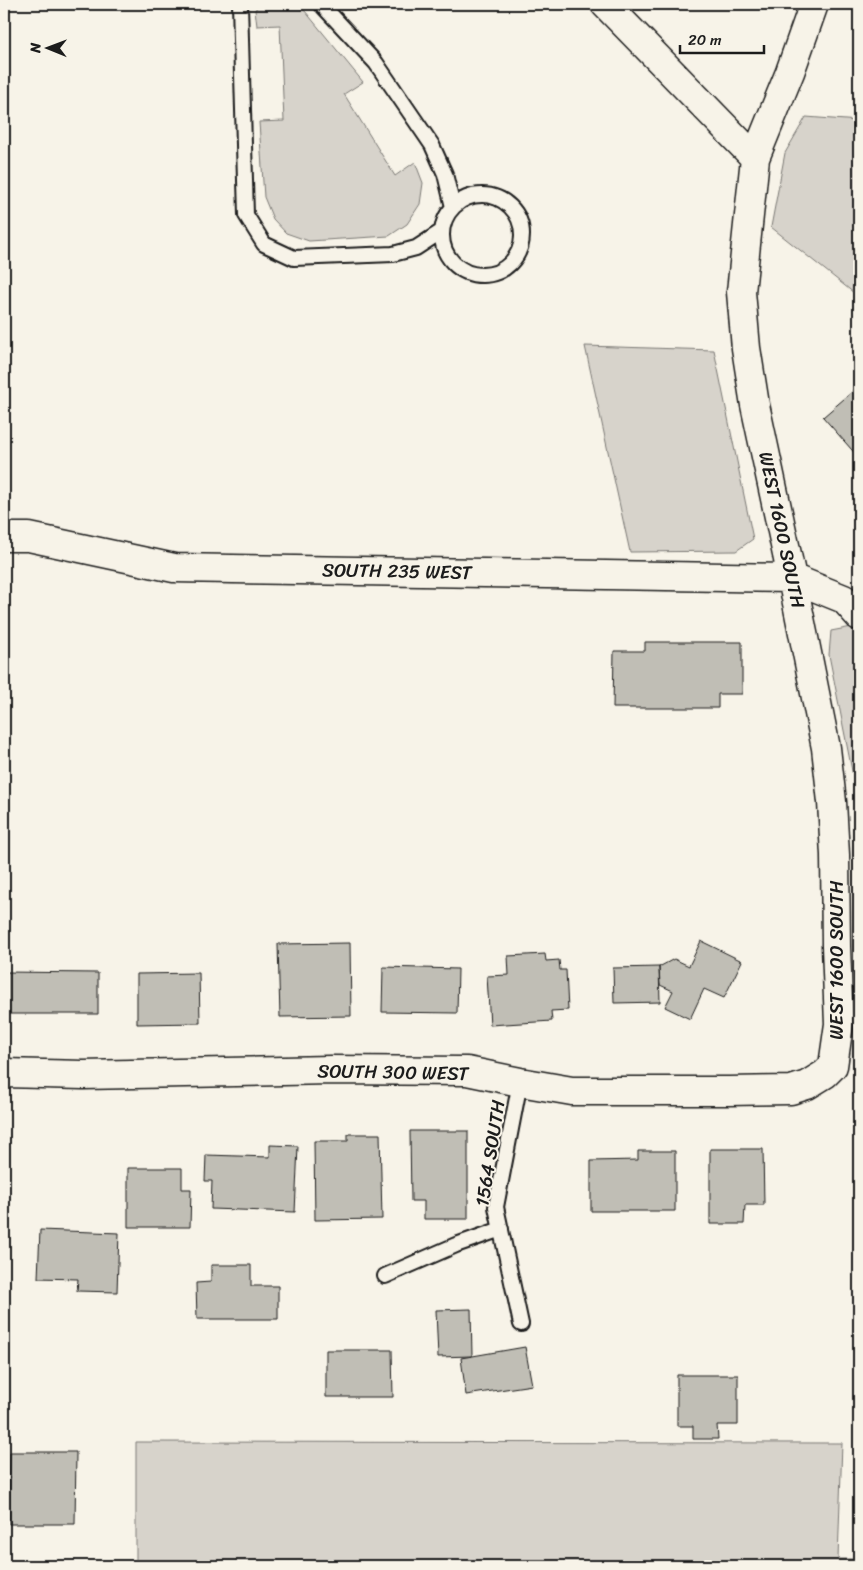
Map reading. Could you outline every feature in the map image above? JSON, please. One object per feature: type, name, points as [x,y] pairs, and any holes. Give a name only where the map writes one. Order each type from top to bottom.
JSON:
[{"type":"street","points":[[605,4],[755,158]]},
{"type":"street","name":"WEST 1600 SOUTH","points":[[814,4],[790,72],[755,158],[741,292],[746,348],[755,405],[826,748],[835,855],[839,1024],[833,1066]]},
{"type":"street","name":"SOUTH 235 WEST","points":[[4,537],[30,538],[174,568],[792,578]]},
{"type":"street","points":[[792,578],[844,599],[859,616]]},
{"type":"street","name":"SOUTH 300 WEST","points":[[4,1073],[83,1075],[330,1070],[466,1071],[572,1091],[791,1090],[806,1085],[825,1074],[833,1066]]},
{"type":"lane","points":[[240,4],[246,215],[264,244],[294,258],[393,254],[416,248],[442,231]]},
{"type":"lane","points":[[321,4],[376,63],[432,145],[445,174],[453,207]]},
{"type":"lane","points":[[476,195],[490,195],[502,200],[512,208],[520,219],[523,232],[522,246],[516,258],[507,268],[495,274],[482,276],[469,273],[457,267],[448,256],[443,244],[442,231],[446,218],[453,207],[464,199],[476,195]]},
{"type":"lane","name":"1564 SOUTH","points":[[520,1082],[496,1207],[520,1324]]},
{"type":"lane","name":"1564 SOUTH","points":[[385,1276],[456,1245],[501,1229]]},
{"type":"shaded area","points":[[259,4],[293,4],[305,11],[363,82],[344,94],[395,176],[415,162],[423,183],[420,204],[407,224],[389,236],[309,241],[286,233],[273,219],[264,197],[259,122],[284,121],[280,25],[257,26],[255,10]]},
{"type":"shaded area","points":[[806,117],[859,121],[859,297],[771,227],[785,153]]},
{"type":"shaded area","points":[[585,346],[714,350],[753,539],[736,551],[630,552]]},
{"type":"shaded area","points":[[857,626],[859,630],[859,870],[854,781],[829,655],[831,631]]},
{"type":"shaded area","points":[[136,1442],[842,1443],[838,1559],[859,1559],[859,1566],[136,1566]]},
{"type":"building","points":[[859,386],[859,458],[823,417]]},
{"type":"building","points":[[645,642],[742,642],[742,694],[718,694],[718,708],[613,708],[614,651],[645,651]]},
{"type":"building","points":[[701,941],[742,961],[724,998],[704,989],[690,1019],[665,1007],[673,991],[660,985],[659,967],[674,959],[689,966]]},
{"type":"building","points":[[350,943],[351,1016],[280,1017],[278,944]]},
{"type":"building","points":[[545,954],[546,961],[559,960],[560,970],[566,970],[568,1010],[551,1011],[552,1021],[490,1025],[487,976],[509,975],[508,956]]},
{"type":"building","points":[[383,967],[458,969],[457,1013],[382,1012]]},
{"type":"building","points":[[659,967],[660,1002],[614,1003],[613,968]]},
{"type":"building","points":[[4,972],[98,973],[98,1014],[4,1014]]},
{"type":"building","points":[[199,973],[200,1023],[137,1024],[137,974]]},
{"type":"building","points":[[410,1131],[468,1131],[468,1219],[424,1219],[424,1201],[411,1201]]},
{"type":"building","points":[[348,1134],[380,1134],[382,1219],[315,1220],[314,1141],[348,1141]]},
{"type":"building","points":[[270,1145],[298,1146],[295,1212],[211,1209],[212,1181],[205,1181],[206,1155],[270,1157]]},
{"type":"building","points":[[710,1149],[763,1149],[764,1205],[745,1205],[744,1224],[710,1224]]},
{"type":"building","points":[[638,1151],[675,1151],[675,1211],[591,1211],[591,1161],[638,1160]]},
{"type":"building","points":[[128,1168],[182,1168],[182,1189],[191,1189],[190,1227],[128,1227]]},
{"type":"building","points":[[40,1230],[119,1233],[117,1292],[77,1291],[78,1279],[38,1278]]},
{"type":"building","points":[[211,1265],[251,1265],[251,1286],[278,1286],[278,1319],[197,1319],[196,1283],[211,1282]]},
{"type":"building","points":[[471,1309],[472,1356],[438,1357],[436,1310]]},
{"type":"building","points":[[525,1347],[532,1385],[466,1395],[461,1358]]},
{"type":"building","points":[[326,1350],[392,1350],[393,1397],[326,1397]]},
{"type":"building","points":[[677,1375],[738,1375],[738,1425],[717,1425],[718,1439],[693,1439],[693,1426],[677,1426]]},
{"type":"building","points":[[10,1452],[76,1452],[75,1524],[9,1524]]}]
